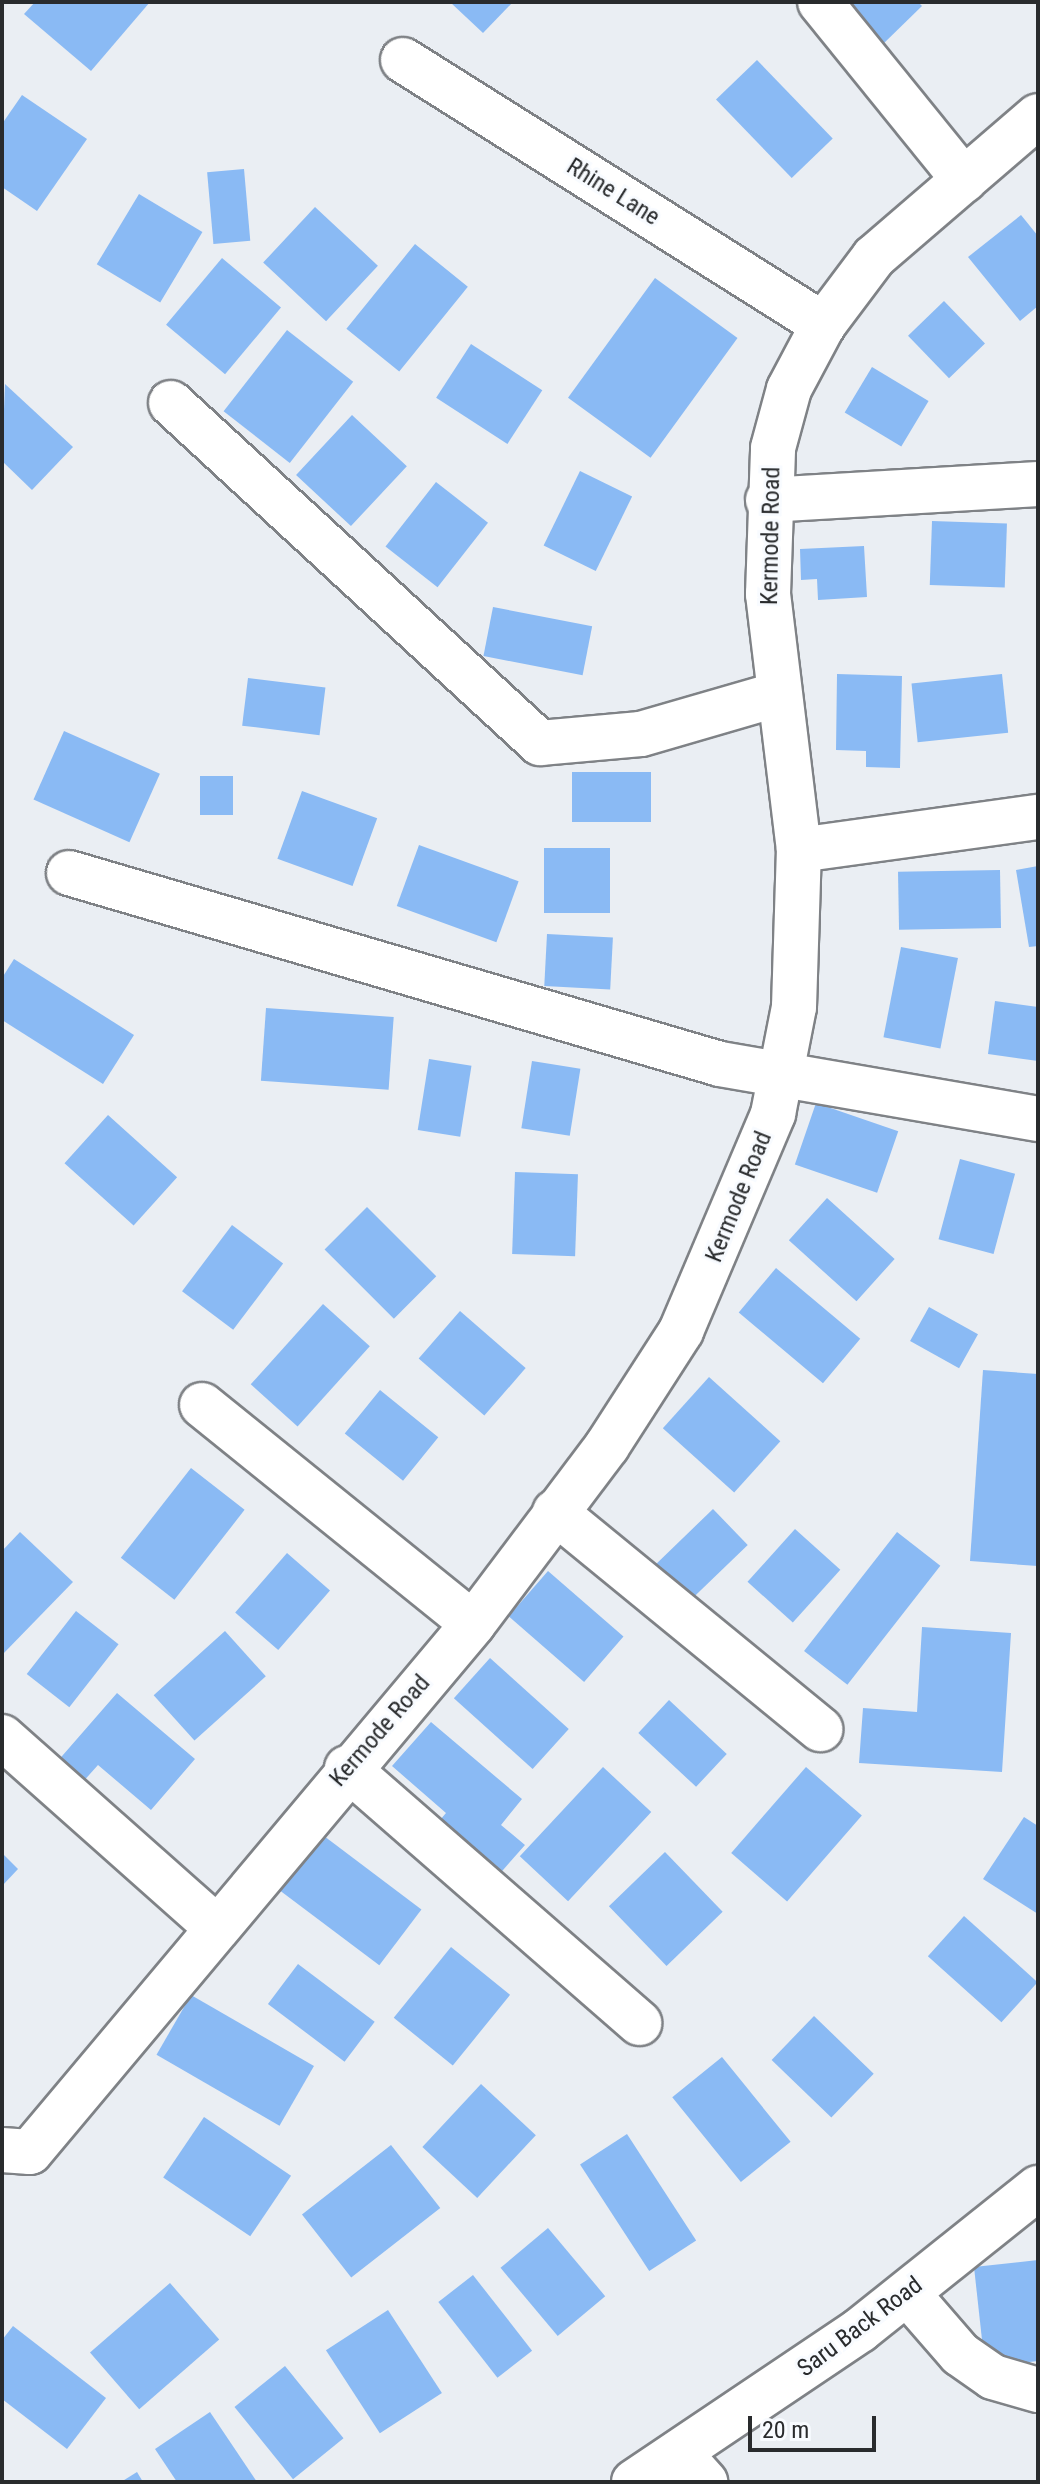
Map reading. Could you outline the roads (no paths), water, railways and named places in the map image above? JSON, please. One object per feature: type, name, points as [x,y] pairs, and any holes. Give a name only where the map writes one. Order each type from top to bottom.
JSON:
[{"type":"street","points":[[820,2],[964,180]]},
{"type":"street","name":"Rhine Lane","points":[[403,60],[823,325]]},
{"type":"street","name":"Kermode Road","points":[[16,2151],[216,1927],[347,1768],[473,1624],[681,1331],[732,1223],[786,1071],[799,850],[768,594],[768,500],[789,389],[823,325],[874,257],[1038,116]]},
{"type":"street","points":[[171,403],[540,743],[641,734],[779,694]]},
{"type":"street","points":[[768,500],[1038,484]]},
{"type":"street","points":[[799,850],[1038,817]]},
{"type":"street","points":[[69,873],[720,1064],[786,1071],[1038,1119]]},
{"type":"street","points":[[202,1405],[473,1624]]},
{"type":"street","points":[[555,1512],[820,1729]]},
{"type":"street","points":[[2,1737],[216,1927]]},
{"type":"street","points":[[347,1768],[639,2023]]},
{"type":"street","name":"Saru Back Road","points":[[634,2482],[692,2468],[1038,2188]]},
{"type":"street","points":[[908,2294],[960,2354],[993,2377],[1038,2390]]}]
